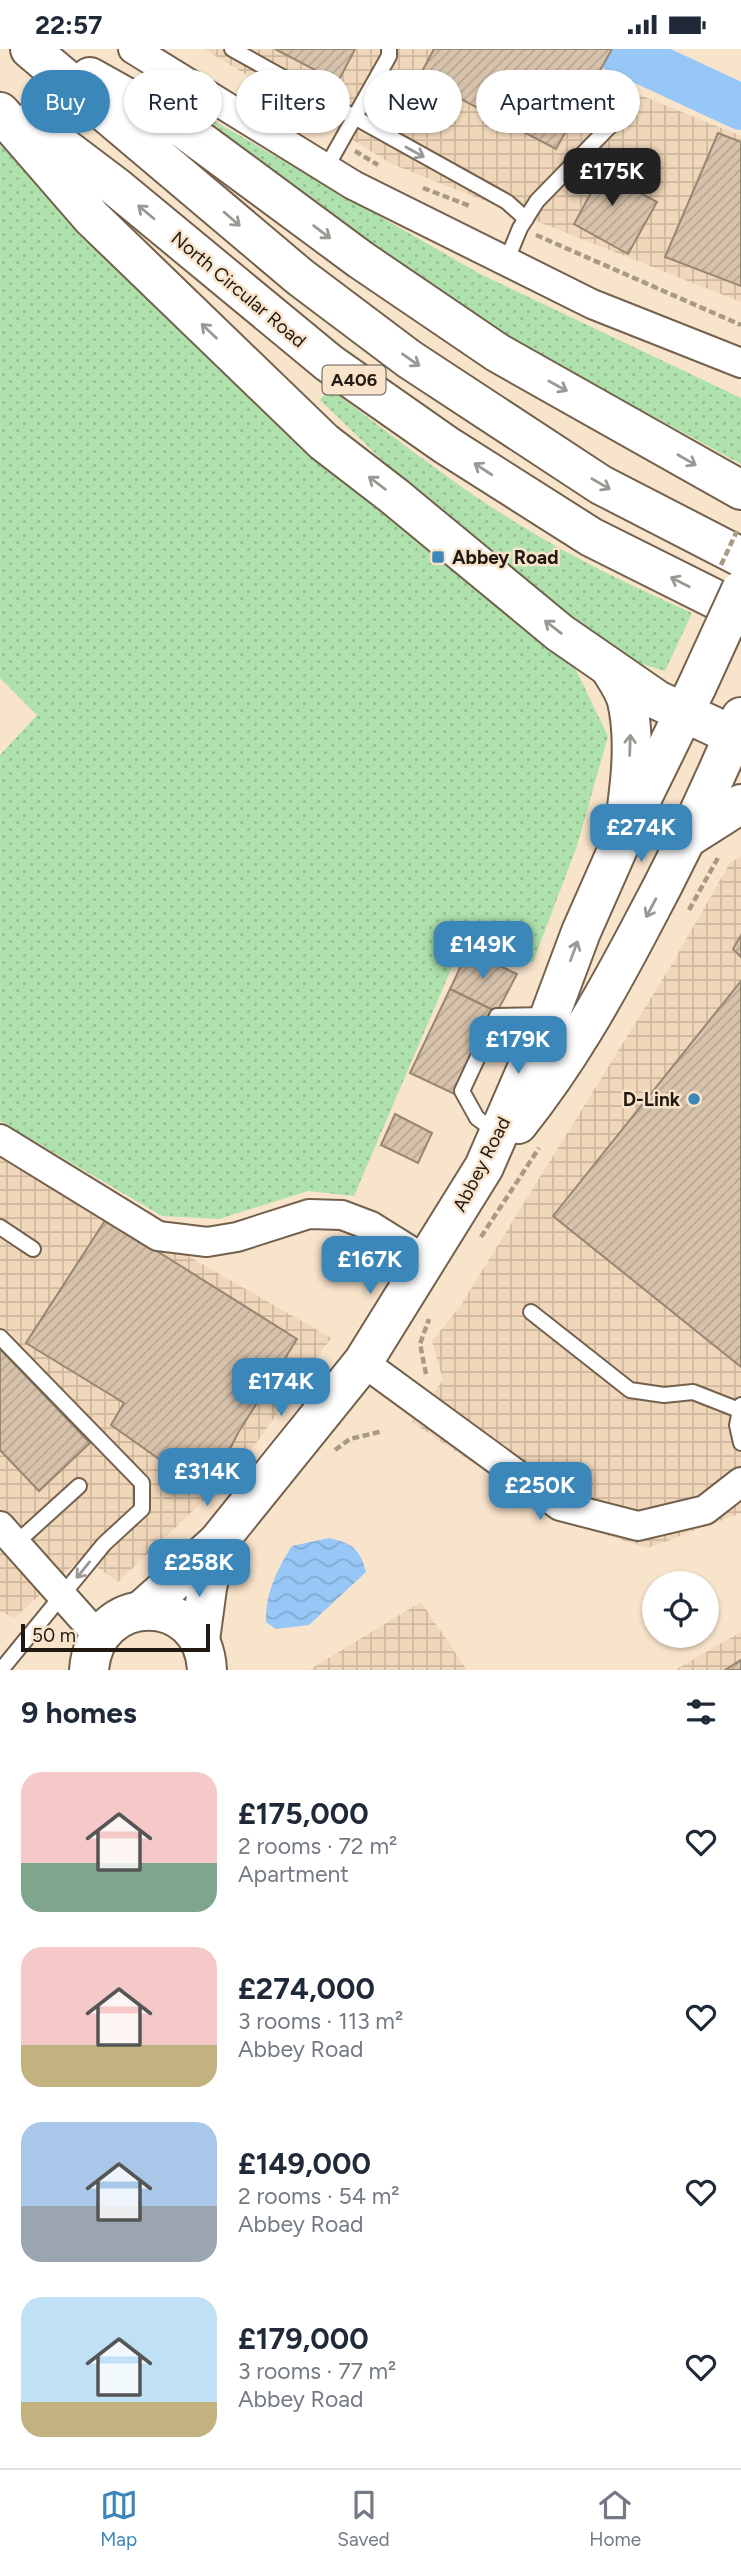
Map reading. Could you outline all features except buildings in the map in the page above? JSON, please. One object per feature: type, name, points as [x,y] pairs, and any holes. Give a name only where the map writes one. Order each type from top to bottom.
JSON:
[{"type":"main road","name":"A406","points":[[30,49],[300,277],[409,359],[601,485],[741,557]]},
{"type":"main road","points":[[40,49],[185,130],[361,260],[498,352],[741,490]]},
{"type":"main road","name":"North Circular Road","points":[[0,99],[116,187],[329,363],[446,445],[592,537],[741,612]]},
{"type":"main road","points":[[0,112],[92,218],[324,442],[560,633],[657,700],[691,700],[738,730],[689,837],[594,1016],[547,1088],[497,1146]]},
{"type":"main road","name":"Abbey Road","points":[[94,1653],[113,1622],[141,1611],[217,1543],[363,1362],[497,1146],[581,932],[623,837],[691,700],[741,590]]},
{"type":"main road","points":[[609,667],[626,699],[631,736],[630,785],[623,837]]},
{"type":"main road","points":[[689,837],[741,804]]},
{"type":"main road","name":"Abbey Road","points":[[204,1655],[207,1588],[217,1543]]},
{"type":"main road","points":[[141,1611],[152,1610],[172,1615],[188,1625],[204,1655]]},
{"type":"street","points":[[133,49],[353,185],[592,304],[741,363]]},
{"type":"street","points":[[0,1139],[158,1236],[207,1242],[237,1237],[309,1215],[342,1215],[371,1226],[427,1261]]},
{"type":"street","points":[[363,1362],[560,1506],[638,1526],[705,1510],[739,1488]]},
{"type":"street","points":[[8,1535],[62,1595],[94,1653]]},
{"type":"lane","points":[[232,49],[507,202],[526,219]]},
{"type":"lane","points":[[326,168],[389,52]]},
{"type":"lane","points":[[506,262],[537,201],[603,133]]},
{"type":"lane","points":[[497,1146],[462,1091],[497,1016],[550,1016]]},
{"type":"lane","points":[[0,1227],[33,1249]]},
{"type":"lane","points":[[531,1311],[631,1390],[664,1395],[693,1392],[740,1408],[737,1425],[741,1443]]},
{"type":"lane","points":[[0,1337],[142,1483],[142,1509],[104,1544],[1,1670]]},
{"type":"lane","points":[[8,1535],[79,1486]]},
{"type":"path","points":[[421,1344],[426,1378]]},
{"type":"path","points":[[328,1454],[350,1439],[383,1431]]},
{"type":"shaded area","points":[[204,49],[527,49],[579,70],[476,70],[476,133],[640,133],[640,95],[741,136],[741,302],[392,164],[341,133],[350,133],[350,70],[238,70]]},
{"type":"shaded area","points":[[741,856],[741,1513],[648,1548],[559,1521],[412,1422],[443,1380],[432,1341],[459,1308],[672,964],[730,863]]},
{"type":"shaded area","points":[[0,1148],[331,1338],[240,1466],[118,1582],[83,1557],[14,1618],[0,1613]]},
{"type":"shaded area","points":[[421,1602],[467,1670],[309,1670]]},
{"type":"shaded area","points":[[741,1632],[741,1670],[675,1670],[713,1648],[719,1648],[719,1645]]},
{"type":"green space","points":[[0,112],[92,218],[559,635],[608,736],[577,846],[533,962],[467,932],[354,1196],[308,1191],[219,1219],[162,1216],[0,1121],[0,755],[37,715],[0,678]]},
{"type":"green space","points":[[222,126],[480,274],[741,398],[741,464],[456,309],[325,218],[222,131]]},
{"type":"green space","points":[[329,388],[425,461],[499,512],[586,563],[692,613],[665,671],[629,660],[570,620],[404,481],[320,400]]},
{"type":"water","points":[[329,1538],[354,1548],[366,1572],[309,1625],[276,1629],[266,1622],[266,1612],[273,1582],[292,1546]]},
{"type":"waterway","points":[[616,49],[741,107]]},
{"type":"place","name":"Abbey Road","points":[[438,557]]},
{"type":"place","name":"D-Link","points":[[694,1099]]}]
